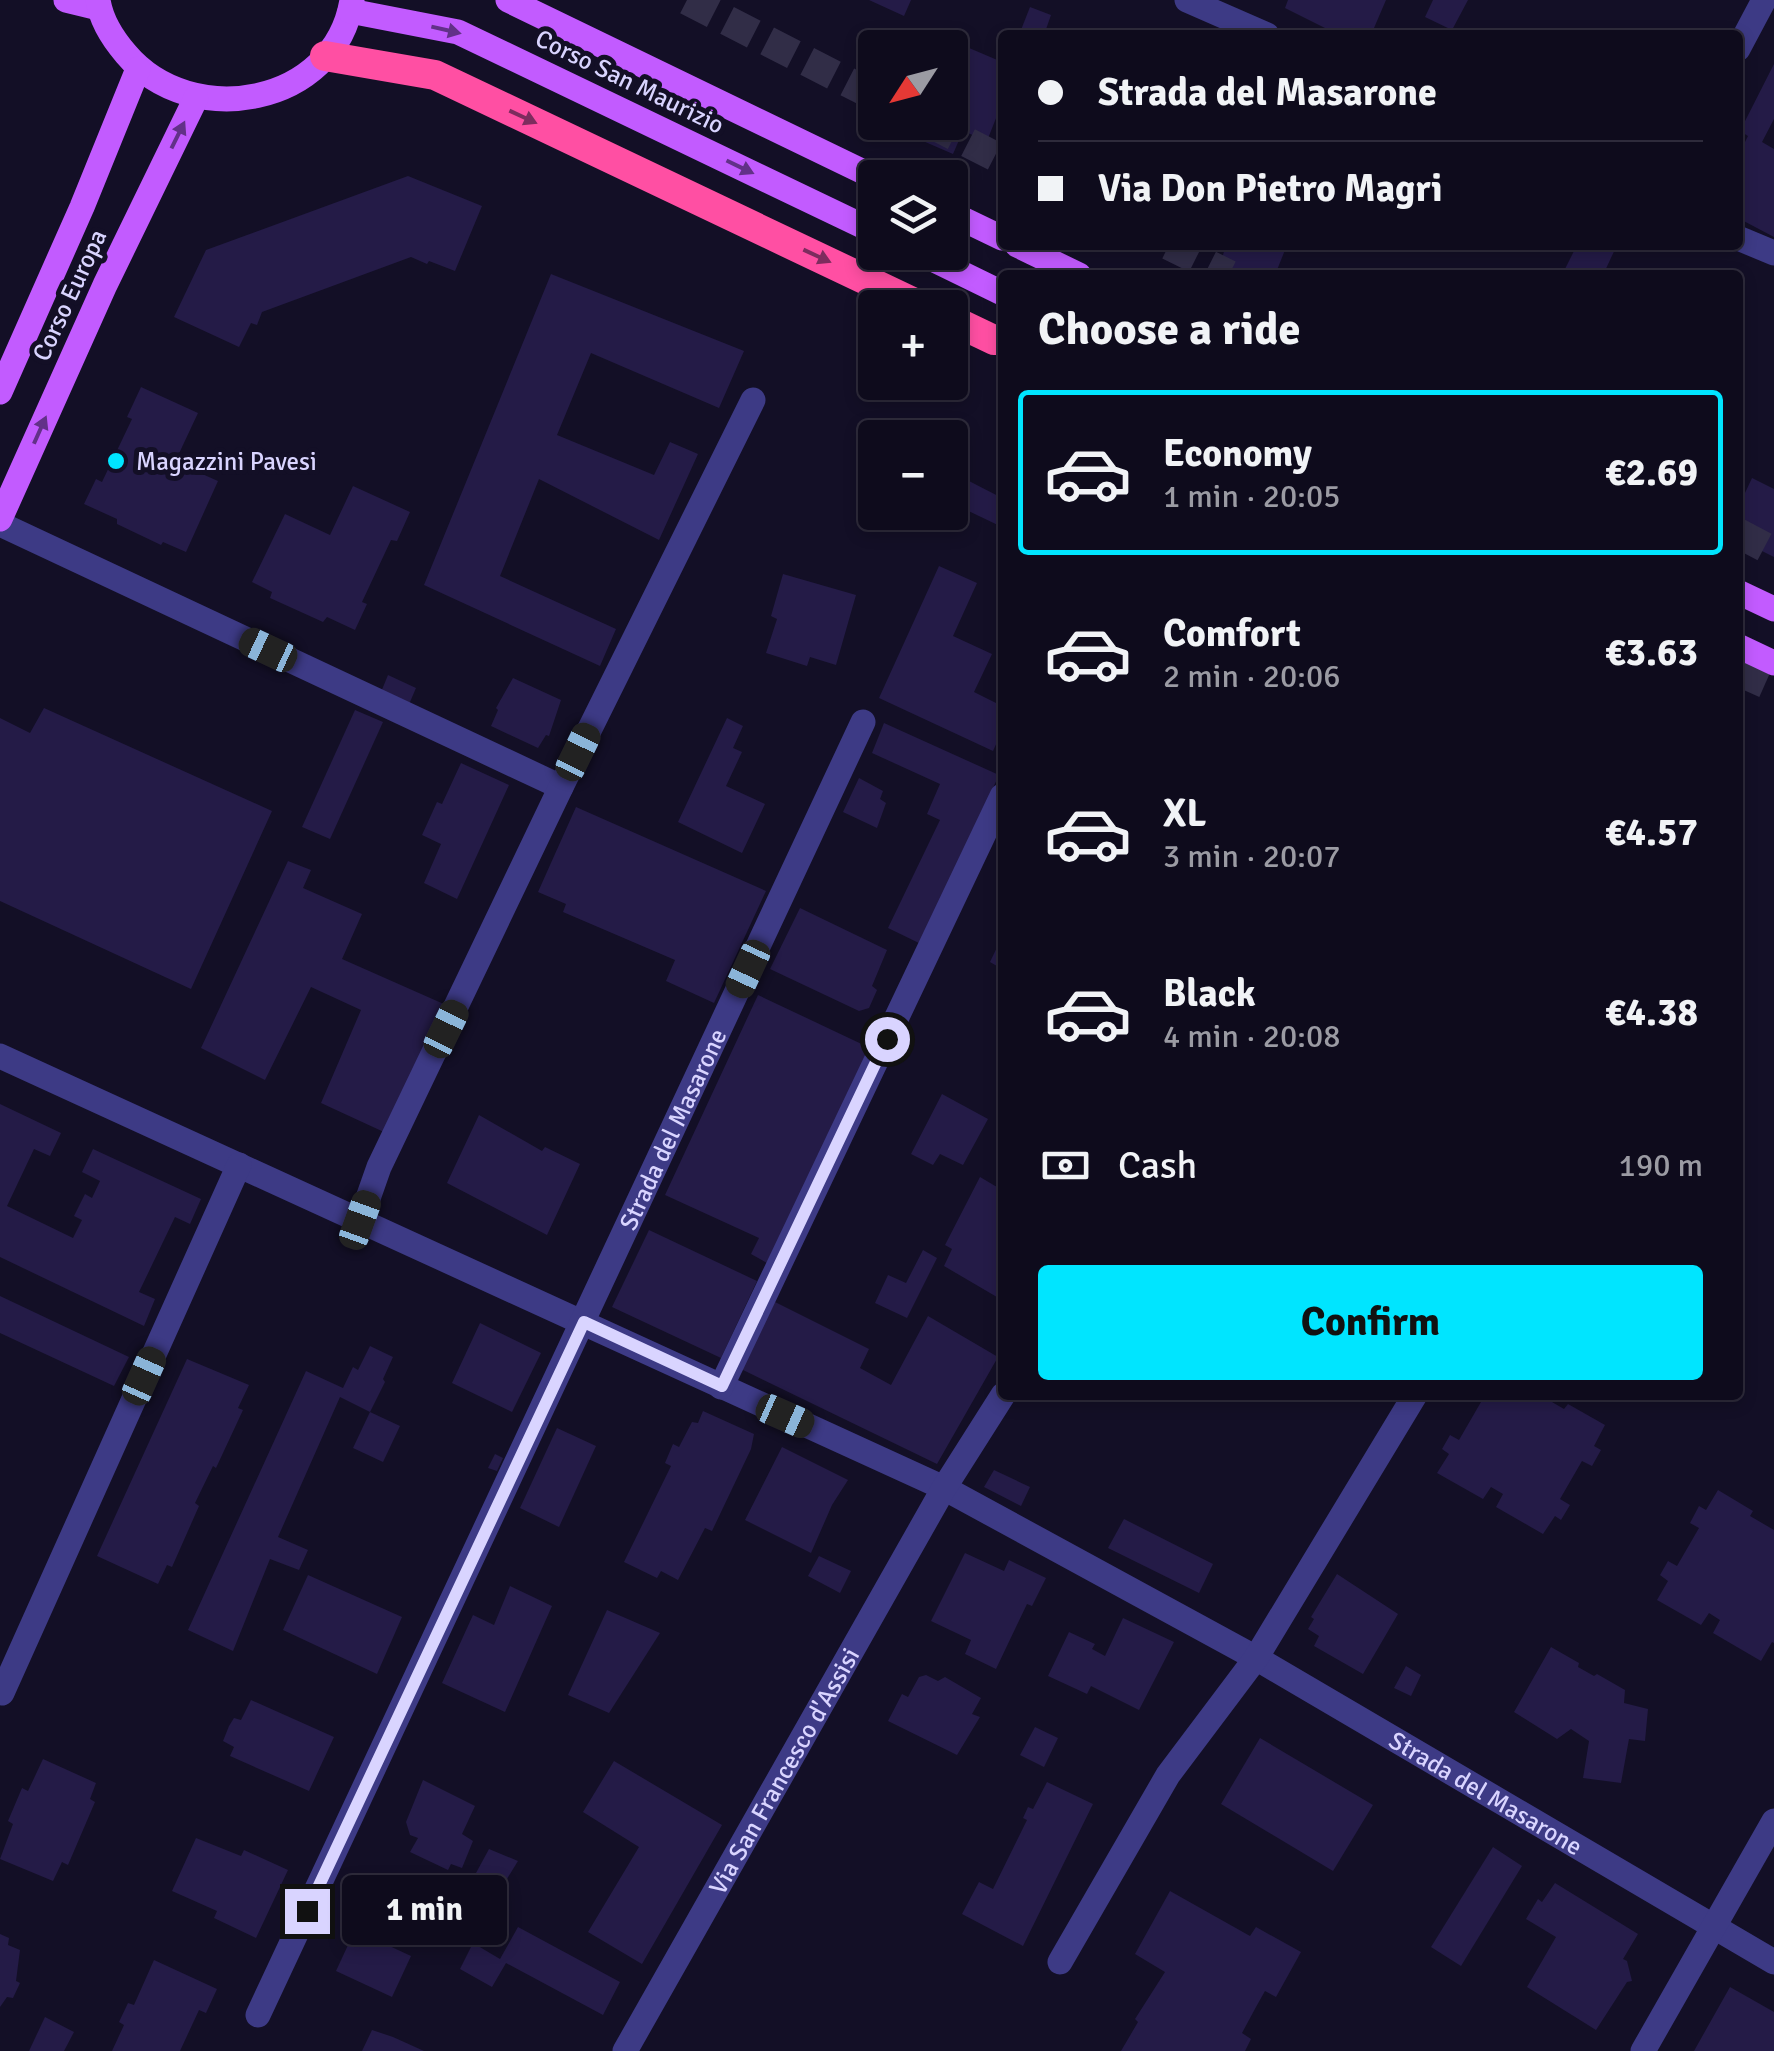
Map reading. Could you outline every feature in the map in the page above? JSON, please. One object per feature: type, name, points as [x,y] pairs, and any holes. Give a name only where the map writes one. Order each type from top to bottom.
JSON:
[{"type":"highway","points":[[324,56],[435,76],[887,290]]},
{"type":"highway","points":[[968,328],[994,340]]},
{"type":"main road","points":[[66,0],[98,4],[115,41],[138,69],[166,87],[196,98],[232,101],[266,94],[298,79],[340,35],[351,6]]},
{"type":"main road","name":"Corso San Maurizio","points":[[508,0],[858,169]]},
{"type":"main road","name":"Corso San Maurizio","points":[[351,6],[458,32],[858,224]]},
{"type":"main road","name":"Corso Europa","points":[[0,392],[82,208],[138,69]]},
{"type":"main road","name":"Corso Europa","points":[[0,521],[105,285],[196,98]]},
{"type":"main road","points":[[968,222],[998,236]]},
{"type":"main road","points":[[1027,250],[1069,270]]},
{"type":"main road","points":[[955,270],[998,291]]},
{"type":"main road","points":[[1743,594],[1774,610]]},
{"type":"main road","points":[[1743,648],[1774,663]]},
{"type":"street","points":[[1187,0],[1256,30]]},
{"type":"street","points":[[1743,40],[1764,0]]},
{"type":"street","points":[[1743,240],[1774,252]]},
{"type":"street","points":[[360,1220],[380,1167],[561,787],[753,400]]},
{"type":"street","points":[[0,521],[561,787]]},
{"type":"street","name":"Strada del Masarone","points":[[584,1322],[863,722]]},
{"type":"street","points":[[722,1386],[998,804]]},
{"type":"street","name":"Strada del Masarone","points":[[0,1056],[944,1488],[1256,1658],[1774,1962]]},
{"type":"street","points":[[2,1694],[239,1165]]},
{"type":"street","points":[[258,2015],[584,1322]]},
{"type":"street","points":[[944,1488],[1000,1400]]},
{"type":"street","points":[[1060,1962],[1168,1774],[1256,1658],[1412,1400]]},
{"type":"street","name":"Via San Francesco d'Assisi","points":[[626,2051],[944,1488]]},
{"type":"street","points":[[1643,2051],[1774,1821]]},
{"type":"building","points":[[869,0],[911,0],[904,16]]},
{"type":"building","points":[[1288,0],[1386,0],[1373,30],[1329,30],[1285,8]]},
{"type":"building","points":[[1433,0],[1468,0],[1452,30],[1425,17]]},
{"type":"building","points":[[1030,7],[1051,15],[1046,30],[1021,30]]},
{"type":"building","points":[[968,48],[998,60],[998,113],[987,141],[968,133]]},
{"type":"building","points":[[1774,64],[1774,119],[1762,142],[1774,149],[1774,237],[1743,221],[1743,146],[1748,136],[1743,133],[1743,125]]},
{"type":"building","points":[[921,140],[959,140],[953,154]]},
{"type":"building","points":[[408,176],[482,206],[455,271],[411,257],[262,312],[257,325],[251,323],[239,347],[174,317],[206,250]]},
{"type":"building","points":[[1224,250],[1285,250],[1277,270],[1218,270]]},
{"type":"building","points":[[1574,250],[1615,250],[1605,270],[1564,270]]},
{"type":"building","points":[[551,274],[744,351],[719,408],[591,353],[557,435],[654,475],[670,442],[698,454],[659,540],[539,479],[500,576],[616,629],[600,666],[424,585]]},
{"type":"building","points":[[141,387],[198,413],[175,462],[218,481],[186,552],[163,542],[161,545],[84,504],[96,479],[102,482],[132,419],[127,417]]},
{"type":"building","points":[[1752,478],[1774,489],[1774,557],[1743,542],[1743,497]]},
{"type":"building","points":[[969,481],[998,496],[998,525],[968,511]]},
{"type":"building","points":[[353,486],[410,512],[397,541],[391,540],[362,602],[367,604],[355,630],[327,617],[323,622],[270,598],[272,592],[252,582],[285,514],[330,535]]},
{"type":"building","points":[[939,566],[977,583],[953,636],[992,654],[974,692],[998,704],[998,740],[993,751],[879,698]]},
{"type":"building","points":[[783,574],[856,595],[836,665],[810,657],[807,666],[766,653],[777,619],[771,616]]},
{"type":"building","points":[[388,675],[416,688],[407,709],[379,697]]},
{"type":"building","points":[[513,678],[561,700],[549,736],[538,748],[491,726]]},
{"type":"building","points":[[44,708],[272,811],[191,989],[0,901],[0,718],[30,733]]},
{"type":"building","points":[[355,710],[383,722],[330,839],[302,827]]},
{"type":"building","points":[[727,718],[743,726],[733,748],[742,752],[726,786],[765,804],[742,853],[678,822]]},
{"type":"building","points":[[884,723],[998,775],[921,944],[888,928],[940,820],[927,814],[940,784],[872,753]]},
{"type":"building","points":[[461,763],[509,785],[457,899],[424,883],[441,844],[422,835]]},
{"type":"building","points":[[859,778],[883,791],[880,799],[886,803],[877,828],[843,812]]},
{"type":"building","points":[[576,807],[766,891],[714,1003],[666,981],[675,960],[563,912],[566,904],[538,892]]},
{"type":"building","points":[[288,861],[311,870],[303,888],[362,914],[342,959],[446,1005],[386,1133],[321,1103],[361,1010],[311,987],[265,1080],[201,1048]]},
{"type":"building","points":[[800,908],[887,950],[872,986],[877,990],[869,1008],[859,1011],[770,969]]},
{"type":"building","points":[[998,945],[998,967],[990,962]]},
{"type":"building","points":[[758,995],[870,1048],[767,1263],[751,1254],[759,1238],[665,1195]]},
{"type":"building","points":[[942,1094],[988,1119],[963,1165],[940,1154],[933,1165],[911,1154]]},
{"type":"building","points":[[0,1104],[61,1133],[50,1156],[34,1149],[7,1206],[73,1238],[82,1220],[74,1216],[85,1194],[92,1198],[100,1181],[82,1172],[93,1149],[201,1199],[190,1224],[175,1217],[139,1292],[155,1299],[144,1326],[0,1257]]},
{"type":"building","points":[[479,1115],[542,1151],[545,1147],[580,1164],[547,1235],[447,1183]]},
{"type":"building","points":[[980,1177],[998,1188],[998,1298],[944,1266],[952,1249],[945,1245]]},
{"type":"building","points":[[649,1230],[757,1281],[721,1358],[612,1307]]},
{"type":"building","points":[[923,1250],[937,1258],[907,1318],[875,1303],[888,1275],[906,1283]]},
{"type":"building","points":[[0,1296],[129,1357],[114,1386],[0,1333]]},
{"type":"building","points":[[775,1302],[869,1349],[860,1368],[891,1385],[928,1316],[998,1357],[937,1464],[741,1369]]},
{"type":"building","points":[[480,1323],[541,1353],[512,1412],[452,1383]]},
{"type":"building","points":[[370,1346],[393,1357],[385,1382],[370,1412],[340,1397],[278,1537],[308,1550],[299,1570],[270,1559],[233,1651],[188,1630],[306,1371],[343,1388]]},
{"type":"building","points":[[187,1359],[249,1385],[238,1408],[243,1410],[195,1503],[199,1506],[172,1567],[167,1565],[158,1584],[97,1556]]},
{"type":"building","points":[[1478,1400],[1549,1400],[1564,1409],[1568,1404],[1605,1425],[1594,1446],[1601,1450],[1592,1466],[1582,1461],[1560,1499],[1570,1505],[1561,1520],[1555,1516],[1543,1534],[1496,1507],[1503,1494],[1491,1487],[1483,1499],[1437,1473],[1449,1454],[1442,1449],[1450,1435],[1459,1440],[1481,1402]]},
{"type":"building","points":[[703,1411],[754,1434],[751,1449],[712,1531],[705,1528],[678,1580],[661,1571],[657,1578],[624,1562],[671,1466],[665,1463],[673,1444],[679,1447],[692,1422],[698,1423]]},
{"type":"building","points":[[370,1412],[400,1426],[383,1462],[353,1448]]},
{"type":"building","points":[[557,1428],[596,1446],[559,1527],[520,1508]]},
{"type":"building","points":[[782,1447],[848,1480],[811,1553],[745,1520]]},
{"type":"building","points":[[495,1454],[503,1458],[497,1471],[488,1468]]},
{"type":"building","points":[[994,1470],[1030,1487],[1021,1506],[984,1487]]},
{"type":"building","points":[[1718,1490],[1753,1511],[1750,1516],[1774,1530],[1774,1643],[1761,1661],[1713,1633],[1720,1620],[1709,1613],[1701,1625],[1657,1600],[1668,1581],[1660,1575],[1668,1561],[1677,1566],[1699,1528],[1690,1523],[1699,1506],[1706,1510]]},
{"type":"building","points":[[1124,1519],[1213,1564],[1199,1593],[1108,1548]]},
{"type":"building","points":[[965,1553],[1004,1571],[1009,1560],[1046,1578],[1032,1606],[1027,1604],[996,1669],[965,1654],[971,1640],[931,1621]]},
{"type":"building","points":[[819,1556],[851,1571],[840,1593],[808,1576]]},
{"type":"building","points":[[1337,1574],[1398,1614],[1363,1674],[1314,1646],[1319,1636],[1308,1629]]},
{"type":"building","points":[[308,1575],[402,1617],[377,1674],[283,1630]]},
{"type":"building","points":[[510,1586],[552,1606],[505,1712],[442,1683],[473,1615],[494,1625]]},
{"type":"building","points":[[607,1610],[660,1633],[609,1713],[568,1695]]},
{"type":"building","points":[[1123,1618],[1174,1642],[1139,1710],[1091,1686],[1087,1694],[1048,1676],[1069,1632],[1095,1644],[1092,1649],[1105,1656]]},
{"type":"building","points":[[1551,1647],[1579,1663],[1578,1667],[1625,1690],[1624,1703],[1648,1709],[1645,1741],[1629,1739],[1621,1783],[1583,1778],[1589,1741],[1571,1729],[1557,1739],[1514,1712]]},
{"type":"building","points":[[1406,1666],[1421,1675],[1411,1696],[1394,1688]]},
{"type":"building","points":[[926,1675],[938,1681],[945,1677],[981,1698],[972,1714],[980,1717],[957,1755],[888,1721],[902,1694],[908,1697],[919,1677]]},
{"type":"building","points":[[251,1700],[334,1737],[309,1791],[230,1756],[234,1747],[223,1741],[234,1718],[241,1720]]},
{"type":"building","points":[[1035,1727],[1058,1738],[1044,1767],[1020,1755]]},
{"type":"building","points":[[1260,1738],[1373,1805],[1333,1871],[1221,1804]]},
{"type":"building","points":[[43,1759],[96,1783],[90,1799],[95,1802],[68,1865],[62,1862],[53,1881],[0,1859],[13,1824],[8,1821],[22,1788],[28,1791]]},
{"type":"building","points":[[614,1761],[722,1825],[642,1964],[588,1932],[639,1847],[583,1812]]},
{"type":"building","points":[[423,1780],[475,1806],[462,1834],[473,1841],[462,1868],[451,1864],[448,1870],[410,1852],[418,1838],[410,1835],[406,1822]]},
{"type":"building","points":[[1047,1782],[1093,1804],[1023,1946],[962,1914],[979,1882],[993,1889],[1027,1820],[1023,1818],[1028,1807],[1033,1809]]},
{"type":"building","points":[[196,1838],[241,1856],[244,1850],[288,1870],[256,1938],[214,1918],[217,1911],[172,1891]]},
{"type":"building","points":[[1493,1847],[1522,1866],[1461,1966],[1431,1947]]},
{"type":"building","points":[[489,1849],[518,1861],[489,1908],[463,1897]]},
{"type":"building","points":[[1555,1883],[1638,1934],[1623,1959],[1632,1981],[1627,1982],[1596,2030],[1527,1987],[1556,1937],[1526,1919],[1538,1899],[1542,1902]]},
{"type":"building","points":[[1170,1891],[1250,1936],[1256,1927],[1301,1952],[1276,1997],[1265,1991],[1242,2033],[1251,2039],[1245,2051],[1121,2051],[1138,2022],[1135,2019],[1165,1972],[1135,1954]]},
{"type":"building","points":[[518,1927],[620,1982],[603,2015],[506,1963],[492,1987],[460,1969],[473,1943],[500,1959]]},
{"type":"building","points":[[355,1930],[411,1956],[392,1997],[336,1971]]},
{"type":"building","points":[[0,1934],[9,1938],[8,1945],[20,1950],[16,1981],[20,1983],[13,1998],[7,1997],[0,2007]]},
{"type":"building","points":[[154,1960],[217,1989],[206,2013],[199,2010],[180,2051],[112,2051],[124,2025],[119,2022],[128,2003],[134,2005]]},
{"type":"building","points":[[1730,1987],[1774,2012],[1774,2051],[1694,2051]]},
{"type":"building","points":[[45,2017],[74,2032],[64,2051],[29,2051]]},
{"type":"building","points":[[372,2030],[393,2037],[424,2051],[362,2051]]},
{"type":"tunnel","points":[[687,0],[858,87]]},
{"type":"tunnel","points":[[963,140],[998,158]]},
{"type":"tunnel","points":[[1179,250],[1219,270]]},
{"type":"tunnel","points":[[1743,536],[1774,552]]},
{"type":"tunnel","points":[[1743,673],[1774,687]]},
{"type":"place","name":"Magazzini Pavesi","points":[[116,461]]},
{"type":"route","points":[[307,1911],[584,1322],[722,1386],[887,1039]]}]
